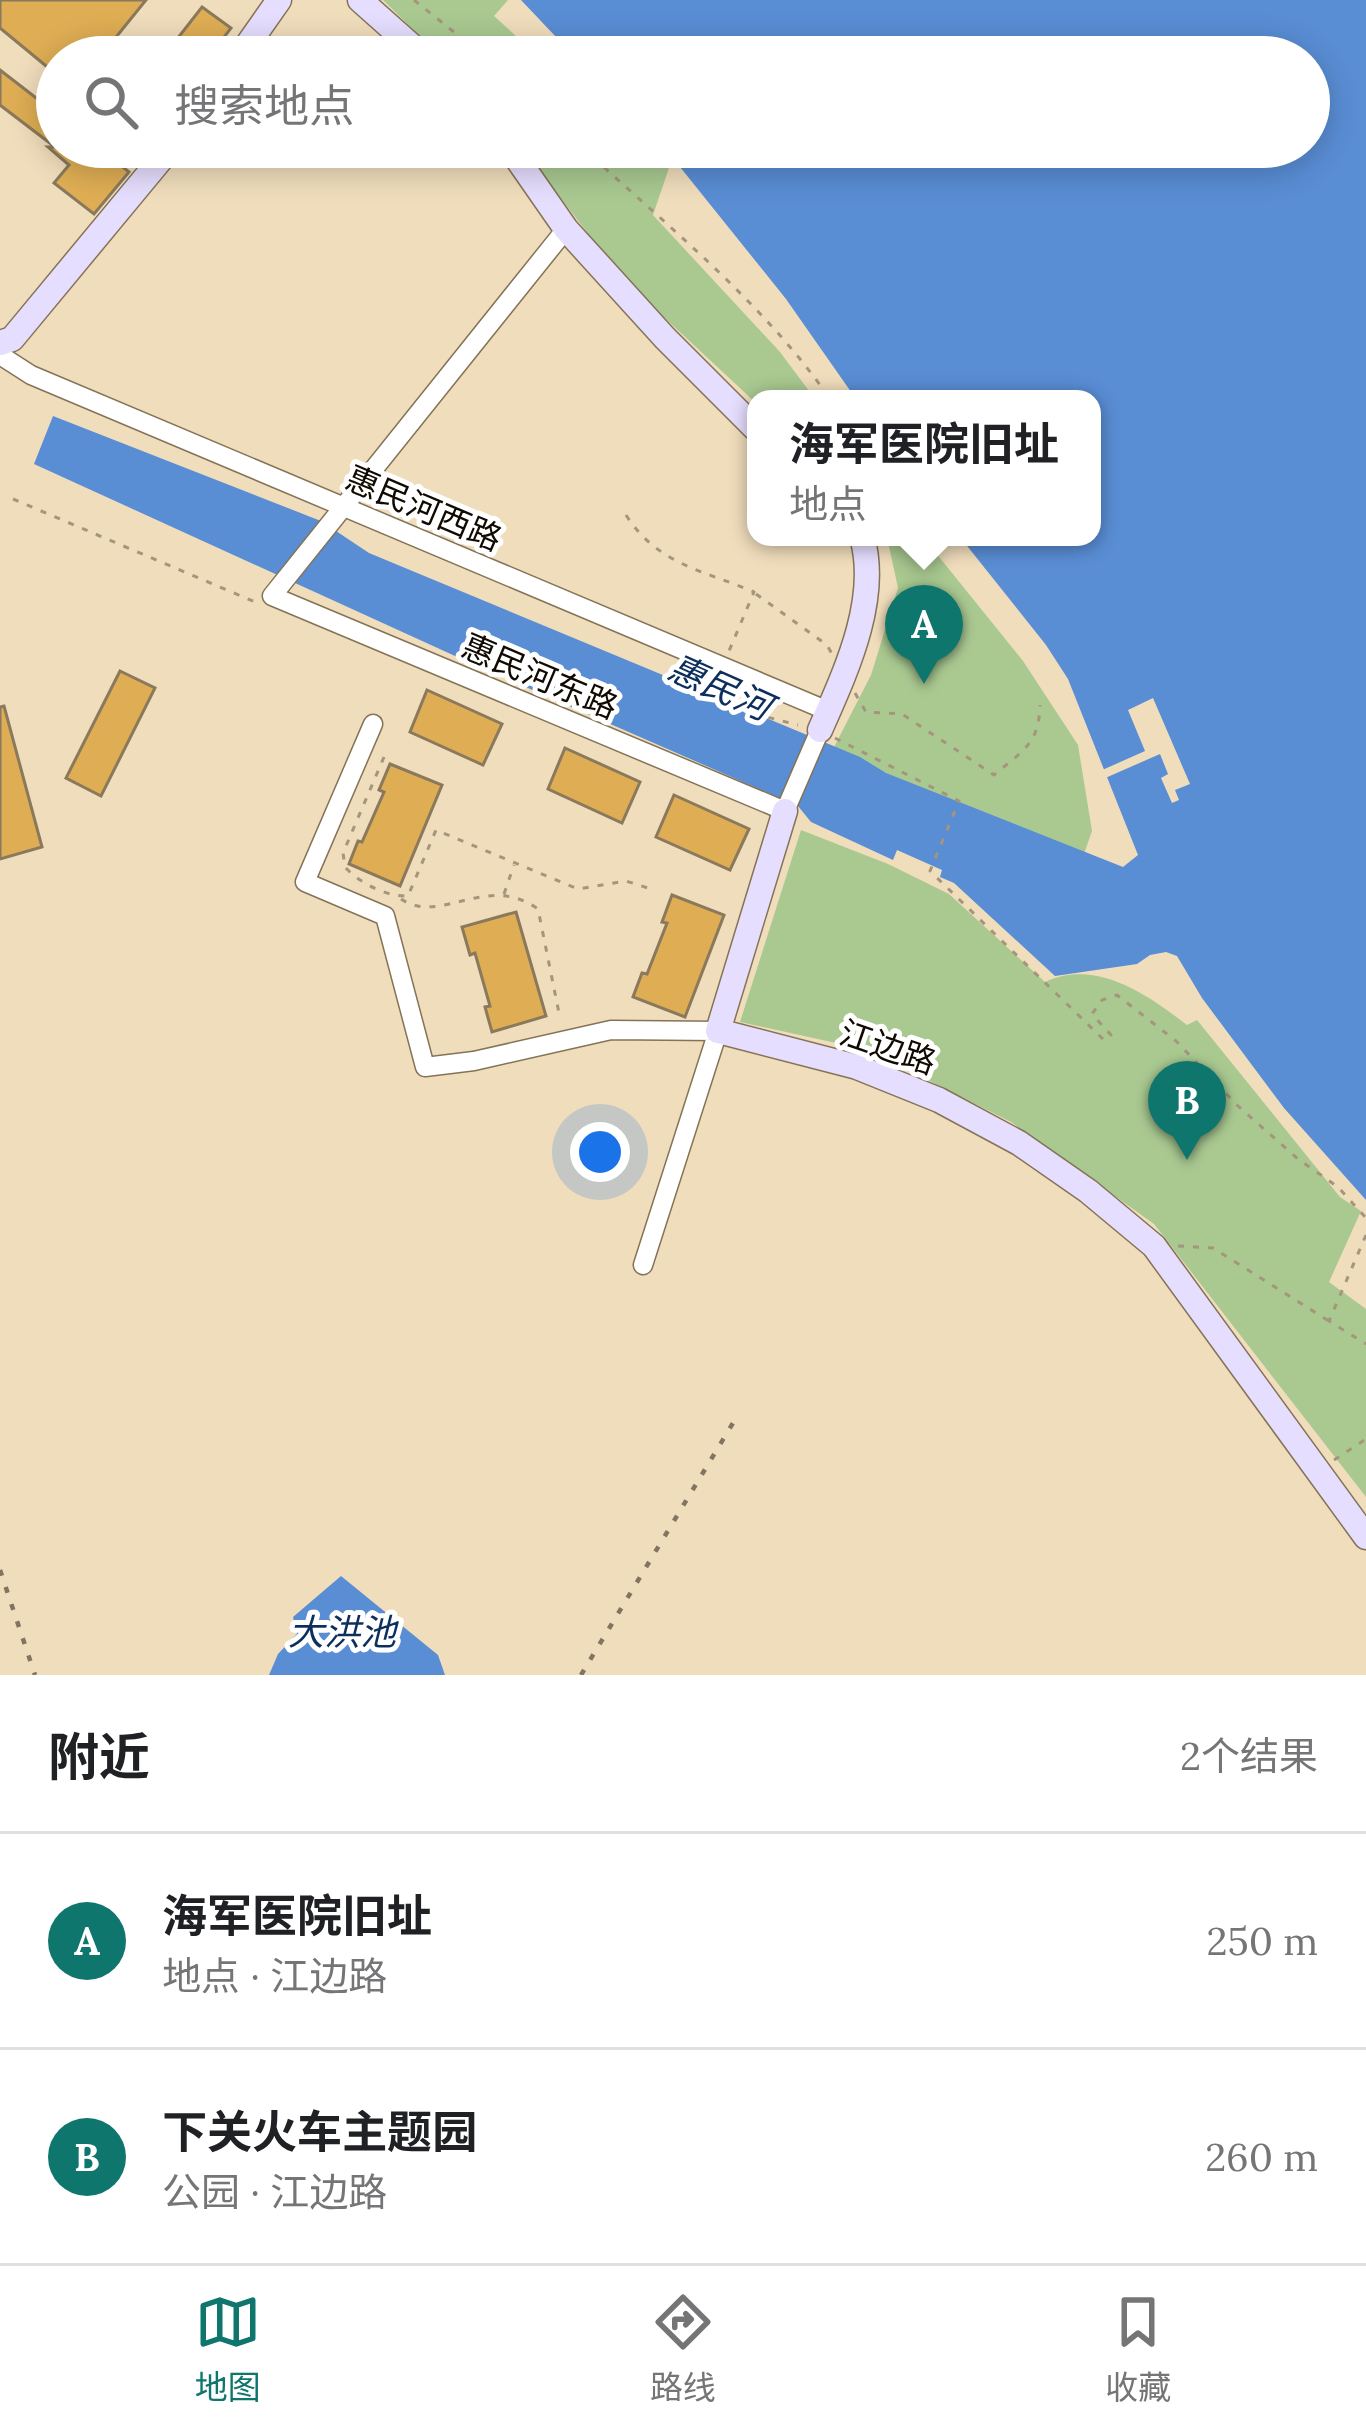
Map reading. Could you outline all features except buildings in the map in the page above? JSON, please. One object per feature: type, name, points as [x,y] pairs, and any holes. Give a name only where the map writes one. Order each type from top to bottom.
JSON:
[{"type":"street","points":[[253,36],[279,0]]},
{"type":"street","points":[[360,0],[400,36]]},
{"type":"street","points":[[0,343],[12,339],[154,168]]},
{"type":"street","points":[[524,168],[566,229],[664,338],[747,420]]},
{"type":"street","points":[[339,509],[566,229]]},
{"type":"street","name":"惠民河西路","points":[[0,356],[31,375],[339,509],[724,667],[824,721]]},
{"type":"street","name":"惠民河东路","points":[[339,509],[274,591],[785,811]]},
{"type":"street","points":[[643,1265],[785,811],[861,618],[868,576],[863,546]]},
{"type":"street","points":[[373,724],[305,882],[383,916],[425,1067],[474,1061],[611,1030],[718,1030]]},
{"type":"street","name":"江边路","points":[[718,1030],[857,1067],[940,1100],[1019,1143],[1088,1191],[1154,1246],[1366,1537]]},
{"type":"path","points":[[414,0],[459,36]]},
{"type":"path","points":[[605,168],[706,262],[822,390]]},
{"type":"path","points":[[626,515],[643,541],[684,565],[754,592],[827,645],[866,712],[902,714],[994,776],[1031,744],[1040,730],[1040,705]]},
{"type":"path","points":[[754,592],[719,685],[759,716],[824,721],[959,801],[930,871],[1104,1040],[1111,1035],[1092,1014],[1102,1000],[1117,995],[1176,1041],[1238,1106],[1298,1160],[1338,1187],[1366,1218]]},
{"type":"path","points":[[384,757],[343,860],[354,876],[422,908],[503,894],[530,903],[542,915],[560,1018]]},
{"type":"path","points":[[383,916],[392,897],[408,896],[436,830],[578,889],[626,881],[651,889]]},
{"type":"path","points":[[503,894],[515,863]]},
{"type":"path","points":[[1329,1321],[1366,1235]]},
{"type":"path","points":[[1163,1245],[1213,1248],[1366,1344]]},
{"type":"path","points":[[1328,1464],[1366,1439]]},
{"type":"green space","points":[[383,0],[508,0],[494,16],[516,36],[420,36]]},
{"type":"green space","points":[[537,168],[669,168],[653,215],[780,352],[808,390],[747,390],[747,395],[624,280]]},
{"type":"green space","points":[[889,546],[930,546],[1023,661],[1078,745],[1092,831],[1084,854],[830,755],[871,675],[898,588]]},
{"type":"green space","points":[[801,830],[949,894],[1045,982],[1083,974],[1102,977],[1156,1002],[1187,1025],[1197,1020],[1340,1197],[1361,1211],[1329,1282],[1366,1309],[1366,1497],[1154,1224],[1011,1122],[868,1050],[740,1022]]},
{"type":"water","points":[[521,0],[1366,0],[1366,1200],[1284,1108],[1202,998],[1177,956],[1166,952],[1137,964],[1055,976],[954,883],[940,877],[942,870],[897,850],[893,860],[811,822],[798,806],[34,464],[53,416],[321,521],[369,553],[860,757],[886,773],[1123,867],[1138,855],[1068,679],[967,546],[1101,546],[1101,390],[850,390],[786,299],[681,168],[1330,168],[1330,36],[555,36]]},
{"type":"water","name":"大洪池","points":[[341,1576],[438,1655],[445,1675],[269,1675],[278,1654],[297,1634],[293,1617]]},
{"type":"pier","points":[[1153,698],[1190,784],[1175,790],[1179,800],[1172,803],[1161,778],[1168,774],[1160,754],[1103,779],[1100,771],[1145,751],[1128,710]]},
{"type":"railway","points":[[581,1675],[739,1413]]},
{"type":"railway","points":[[0,1570],[35,1675]]},
{"type":"place","name":"海军医院旧址","points":[[924,684]]},
{"type":"place","name":"下关火车主题园","points":[[1187,1160]]},
{"type":"water label","name":"惠民河","points":[[720,687]]}]
